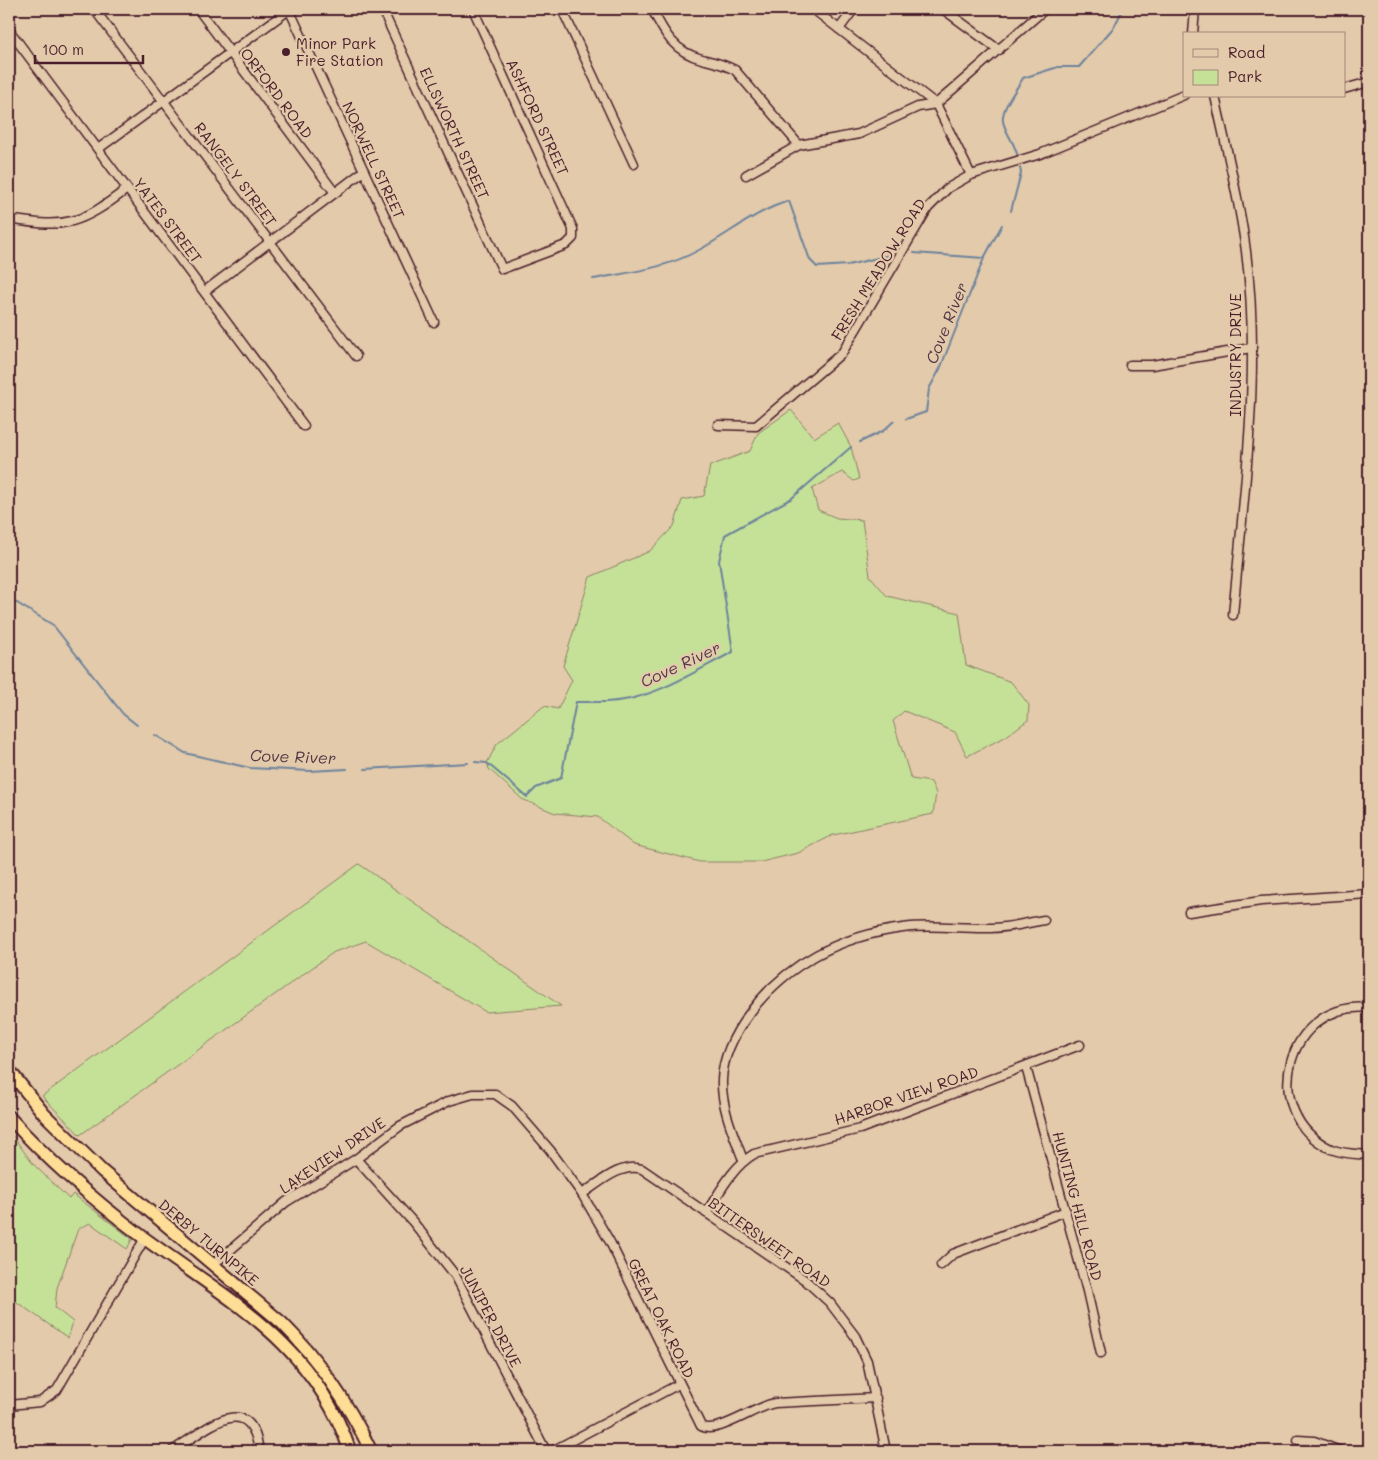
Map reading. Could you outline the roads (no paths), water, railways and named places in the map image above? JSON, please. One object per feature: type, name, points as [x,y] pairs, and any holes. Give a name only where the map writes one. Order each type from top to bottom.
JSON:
[{"type":"highway","name":"DERBY TURNPIKE","points":[[9,1070],[44,1114],[102,1171],[282,1323],[308,1350],[346,1403],[372,1451]]},
{"type":"highway","name":"DERBY TURNPIKE","points":[[9,1117],[42,1154],[84,1192],[145,1238],[231,1298],[269,1329],[302,1362],[332,1408],[350,1451]]},
{"type":"street","name":"RANGELY STREET","points":[[94,9],[356,356]]},
{"type":"street","name":"ORFORD ROAD","points":[[198,9],[335,193]]},
{"type":"street","points":[[98,150],[166,102],[289,9]]},
{"type":"street","name":"NORWELL STREET","points":[[289,9],[434,322]]},
{"type":"street","name":"ELLSWORTH STREET","points":[[382,9],[502,269],[566,245],[574,238]]},
{"type":"street","name":"ASHFORD STREET","points":[[473,9],[573,228],[574,238]]},
{"type":"street","points":[[562,9],[634,164]]},
{"type":"street","points":[[652,9],[666,36],[674,45],[693,57],[723,64],[735,70],[799,144]]},
{"type":"street","points":[[813,9],[936,104],[972,174]]},
{"type":"street","points":[[839,29],[854,9]]},
{"type":"street","points":[[944,9],[999,50]]},
{"type":"street","points":[[746,175],[799,144],[859,134],[918,107],[936,104],[1045,9]]},
{"type":"street","points":[[1193,32],[1195,9]]},
{"type":"street","name":"YATES STREET","points":[[9,30],[304,426]]},
{"type":"street","points":[[1346,88],[1369,82]]},
{"type":"street","name":"FRESH MEADOW ROAD","points":[[718,425],[756,426],[842,353],[928,208],[948,188],[972,174],[1040,154],[1183,95]]},
{"type":"street","name":"INDUSTRY DRIVE","points":[[1214,98],[1244,237],[1251,348],[1252,391],[1233,616]]},
{"type":"street","points":[[205,291],[364,171]]},
{"type":"street","points":[[9,219],[50,224],[75,222],[94,214],[127,189]]},
{"type":"street","points":[[1130,365],[1152,365],[1251,348]]},
{"type":"street","points":[[1189,912],[1261,901],[1369,894]]},
{"type":"street","points":[[706,1213],[743,1160],[725,1107],[722,1080],[727,1052],[742,1023],[761,997],[794,967],[830,947],[852,938],[905,927],[993,928],[1044,920]]},
{"type":"street","points":[[1369,1008],[1343,1009],[1327,1015],[1315,1024],[1295,1050],[1290,1061],[1288,1076],[1290,1102],[1305,1129],[1332,1150],[1369,1155]]},
{"type":"street","name":"HARBOR VIEW ROAD","points":[[743,1160],[754,1154],[860,1129],[1080,1045]]},
{"type":"street","name":"HUNTING HILL ROAD","points":[[1026,1067],[1087,1290],[1100,1353]]},
{"type":"street","name":"LAKEVIEW DRIVE","points":[[214,1264],[286,1202],[356,1159],[400,1126],[449,1101],[480,1093]]},
{"type":"street","name":"GREAT OAK ROAD","points":[[480,1093],[495,1094],[508,1102],[550,1150],[582,1194],[610,1242],[699,1424],[709,1429],[718,1427],[759,1407],[775,1403],[876,1398]]},
{"type":"street","name":"JUNIPER DRIVE","points":[[356,1159],[413,1222],[455,1275],[546,1451]]},
{"type":"street","name":"BITTERSWEET ROAD","points":[[582,1194],[616,1172],[636,1167],[648,1172],[805,1280],[830,1303],[847,1324],[865,1355],[876,1398],[886,1451]]},
{"type":"street","points":[[941,1265],[953,1254],[1066,1211]]},
{"type":"street","points":[[9,1405],[40,1402],[57,1390],[145,1238]]},
{"type":"street","points":[[552,1451],[679,1384]]},
{"type":"street","points":[[172,1451],[218,1420],[234,1418],[242,1419],[254,1431],[259,1451]]},
{"type":"street","points":[[1298,1440],[1314,1440],[1340,1451]]},
{"type":"waterway","name":"Cove River","points":[[1018,158],[1004,125],[1003,116],[1004,110],[1023,78],[1058,67],[1079,67],[1114,27],[1123,9]]},
{"type":"waterway","name":"Cove River","points":[[1011,211],[1021,173],[1020,168]]},
{"type":"waterway","points":[[593,279],[673,262],[710,244],[742,223],[789,201],[810,260],[817,267],[848,265],[890,255]]},
{"type":"waterway","name":"Cove River","points":[[906,419],[926,412],[929,389],[940,369],[984,258],[1002,225]]},
{"type":"waterway","points":[[914,253],[984,258]]},
{"type":"waterway","name":"Cove River","points":[[860,442],[883,431],[894,421]]},
{"type":"waterway","name":"Cove River","points":[[475,762],[487,763],[527,797],[536,788],[561,778],[576,702],[620,701],[647,694],[672,684],[733,652],[719,561],[725,535],[792,498],[851,447]]},
{"type":"waterway","name":"Cove River","points":[[9,601],[17,603],[53,625],[123,714],[137,725]]},
{"type":"waterway","name":"Cove River","points":[[155,735],[185,753],[250,768],[310,771],[347,769]]},
{"type":"waterway","name":"Cove River","points":[[365,769],[468,763]]},
{"type":"place","name":"Minor Park Fire Station","points":[[286,52]]}]
